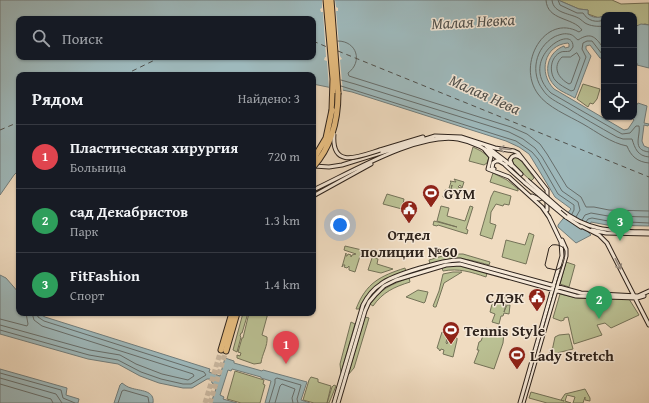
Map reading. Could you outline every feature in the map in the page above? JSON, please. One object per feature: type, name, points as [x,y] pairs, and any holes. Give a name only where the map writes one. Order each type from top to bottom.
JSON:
[{"type":"highway","points":[[316,155],[326,138],[332,110],[333,78],[326,0]]},
{"type":"highway","points":[[316,163],[323,155],[335,126],[337,110],[338,83],[331,0]]},
{"type":"highway","points":[[231,316],[224,351],[236,316]]},
{"type":"main road","points":[[316,150],[325,133],[332,110]]},
{"type":"main road","points":[[335,126],[334,146],[338,154],[342,157],[353,158],[417,138],[435,136],[461,137],[495,148],[514,150],[520,154],[547,190],[547,210]]},
{"type":"main road","points":[[316,166],[333,166],[435,136]]},
{"type":"main road","points":[[316,189],[383,156],[428,140],[446,138],[465,141],[485,150],[560,209],[582,223],[606,230],[640,233]]},
{"type":"main road","points":[[479,143],[497,154],[521,174]]},
{"type":"main road","points":[[485,150],[491,157],[490,168]]},
{"type":"main road","points":[[316,194],[398,151]]},
{"type":"main road","points":[[532,196],[543,198],[545,195],[545,191],[520,157],[514,156],[511,158],[510,162],[526,181],[566,217],[604,239],[613,252],[649,329]]},
{"type":"main road","points":[[490,168],[496,161],[506,165]]},
{"type":"main road","points":[[490,168],[509,177],[540,204],[549,217],[563,246]]},
{"type":"main road","points":[[490,168],[510,176],[547,210],[566,254],[520,403]]},
{"type":"main road","points":[[581,226],[606,233],[649,233]]},
{"type":"main road","points":[[334,403],[363,305],[370,293],[383,282],[446,265],[460,264],[555,288],[584,293],[606,296],[634,297],[649,292]]},
{"type":"main road","points":[[338,403],[366,307],[378,291],[396,278]]},
{"type":"main road","points":[[523,403],[555,288]]},
{"type":"main road","points":[[634,297],[649,325]]},
{"type":"green space","points":[[558,0],[612,0],[621,4],[649,3],[649,25],[645,24],[637,26],[637,12],[601,12],[601,17],[599,18],[588,14],[588,10],[579,9]]},
{"type":"green space","points":[[583,84],[600,89],[597,99],[593,104],[590,103],[588,107],[577,99]]},
{"type":"green space","points":[[473,147],[489,157],[487,163],[484,165],[469,161]]},
{"type":"green space","points":[[516,156],[534,178],[531,181],[513,164],[512,159]]},
{"type":"green space","points":[[493,173],[507,180],[518,189],[518,191],[490,182]]},
{"type":"green space","points":[[454,179],[464,182],[462,188],[460,185],[458,187],[461,188],[461,192],[458,191],[457,194],[451,193],[452,185],[451,189],[449,188],[450,181],[456,182]]},
{"type":"green space","points":[[445,190],[451,190],[450,193],[446,192],[446,198],[443,197]]},
{"type":"green space","points":[[494,191],[511,196],[509,205],[504,204],[503,206],[496,204],[491,212],[490,223],[496,225],[492,239],[480,235]]},
{"type":"green space","points":[[387,194],[404,199],[402,209],[383,204]]},
{"type":"green space","points":[[441,206],[449,208],[447,216],[465,221],[470,206],[473,207],[466,229],[468,230],[467,234],[438,225],[433,225],[434,221],[457,227],[437,221]]},
{"type":"green space","points":[[529,233],[534,235],[526,264],[502,257],[506,240],[525,245]]},
{"type":"green space","points":[[345,246],[362,250],[355,272],[349,270],[349,266],[347,268],[343,265],[342,267],[346,253],[346,256],[348,254],[351,255],[351,257],[352,255],[356,254],[344,250]]},
{"type":"green space","points":[[449,254],[463,254],[490,262],[489,265],[466,259],[453,259],[430,264],[429,260]]},
{"type":"green space","points":[[374,257],[378,259],[377,264],[393,269],[381,273],[368,270],[372,258]]},
{"type":"green space","points":[[566,262],[575,265],[569,287],[560,284]]},
{"type":"green space","points":[[451,265],[464,266],[487,273],[486,277],[460,270],[443,271],[442,268]]},
{"type":"green space","points":[[405,268],[406,272],[384,281],[372,289],[359,309],[356,309],[364,293],[369,287],[388,274]]},
{"type":"green space","points":[[462,272],[444,283],[436,307],[434,307],[433,306],[439,291],[443,274]]},
{"type":"green space","points":[[409,278],[410,282],[389,291],[373,306],[370,304],[382,291],[397,282]]},
{"type":"green space","points":[[418,290],[428,292],[424,303],[406,297]]},
{"type":"green space","points":[[560,294],[578,298],[629,299],[639,315],[611,328],[605,323],[597,325],[602,335],[574,344],[568,317],[561,321],[553,318]]},
{"type":"green space","points":[[507,296],[508,299],[505,301],[506,304],[504,312],[507,305],[510,305],[509,314],[504,313],[503,316],[501,316],[499,324],[492,322],[495,314],[490,312],[492,304]]},
{"type":"green space","points":[[242,316],[247,316],[240,336],[237,352],[233,350]]},
{"type":"green space","points":[[248,316],[267,316],[262,335],[267,337],[267,340],[261,363],[254,364],[237,358],[237,355],[240,356],[241,353],[238,352]]},
{"type":"green space","points":[[365,317],[369,318],[354,368],[348,375]]},
{"type":"green space","points":[[351,322],[355,324],[341,373],[340,364]]},
{"type":"green space","points":[[486,328],[504,333],[503,343],[494,369],[474,363],[479,350],[477,350],[479,342],[481,341]]},
{"type":"green space","points":[[442,332],[448,334],[447,344],[450,336],[457,338],[453,357],[443,354],[444,350],[441,349],[440,351],[437,348]]},
{"type":"green space","points":[[569,334],[573,349],[549,355],[550,351],[552,351],[555,337]]},
{"type":"green space","points":[[235,371],[264,380],[263,384],[265,385],[260,403],[241,403],[227,399]]},
{"type":"green space","points":[[311,377],[318,379],[318,382],[331,386],[327,403],[314,403],[303,400]]},
{"type":"green space","points":[[334,385],[336,386],[329,403],[327,403]]},
{"type":"green space","points":[[585,389],[590,401],[585,400],[585,397],[583,403],[573,403],[575,397],[567,395],[565,401],[571,403],[547,403],[529,398],[531,392],[564,401],[561,400],[565,394]]},
{"type":"water","points":[[0,0],[558,0],[579,9],[588,10],[588,14],[591,16],[601,16],[601,58],[590,45],[586,46],[586,49],[591,56],[575,98],[556,87],[550,80],[548,74],[548,63],[554,53],[564,46],[565,48],[569,47],[569,44],[560,45],[553,49],[546,61],[545,68],[549,83],[554,89],[601,117],[601,120],[607,120],[624,130],[628,129],[634,120],[637,120],[638,103],[647,106],[644,123],[649,124],[648,126],[644,125],[642,141],[644,146],[649,148],[649,226],[607,225],[591,222],[587,231],[591,235],[576,243],[558,227],[571,209],[555,197],[529,154],[519,147],[506,141],[352,92],[316,85],[316,72],[16,72],[16,173],[0,195]]},
{"type":"water","points":[[641,24],[649,25],[649,68],[637,65],[637,26]]},
{"type":"water","points":[[0,275],[6,278],[16,290],[16,316],[43,316],[210,369],[209,372],[220,376],[225,358],[234,361],[234,363],[307,382],[301,400],[310,403],[265,403],[271,381],[232,369],[231,371],[228,370],[220,395],[224,397],[223,399],[237,403],[211,403],[217,386],[212,383],[211,379],[207,379],[192,388],[183,388],[159,383],[140,376],[118,364],[88,359],[0,334]]},
{"type":"water","points":[[0,369],[67,388],[66,395],[79,399],[78,403],[0,403]]},
{"type":"water","points":[[122,383],[130,388],[149,393],[152,396],[153,403],[114,403]]},
{"type":"pier","points":[[322,0],[335,0],[336,7],[338,8],[338,11],[336,11],[340,56],[342,59],[340,60],[343,92],[329,89],[327,61],[324,60],[326,57],[323,12],[321,12],[320,9],[322,8]]},
{"type":"ferry route","points":[[316,42],[327,47]]},
{"type":"ferry route","points":[[338,51],[649,177]]},
{"type":"ferry route","points":[[130,72],[155,60]]},
{"type":"ferry route","points":[[0,130],[16,123]]},
{"type":"tunnel","points":[[205,403],[221,350]]},
{"type":"tunnel","points":[[210,403],[226,351]]},
{"type":"tram line","points":[[522,403],[557,281],[562,266],[564,258],[565,251],[563,248],[558,245],[552,245],[549,248],[545,265],[547,268],[556,270],[562,265]]},
{"type":"place","name":"GYM","points":[[431,208]]},
{"type":"place","name":"Отдел полиции №60","points":[[409,224]]},
{"type":"place","name":"FitFashion","points":[[620,241]]},
{"type":"place","name":"СДЭК","points":[[537,312]]},
{"type":"place","name":"сад Декабристов","points":[[599,319]]},
{"type":"place","name":"Tennis Style","points":[[451,345]]},
{"type":"place","name":"Пластическая хирургия","points":[[286,364]]},
{"type":"place","name":"Lady Stretch","points":[[517,370]]},
{"type":"water label","name":"Малая Невка","points":[[473,21]]},
{"type":"water label","name":"Малая Нева","points":[[485,94]]}]
